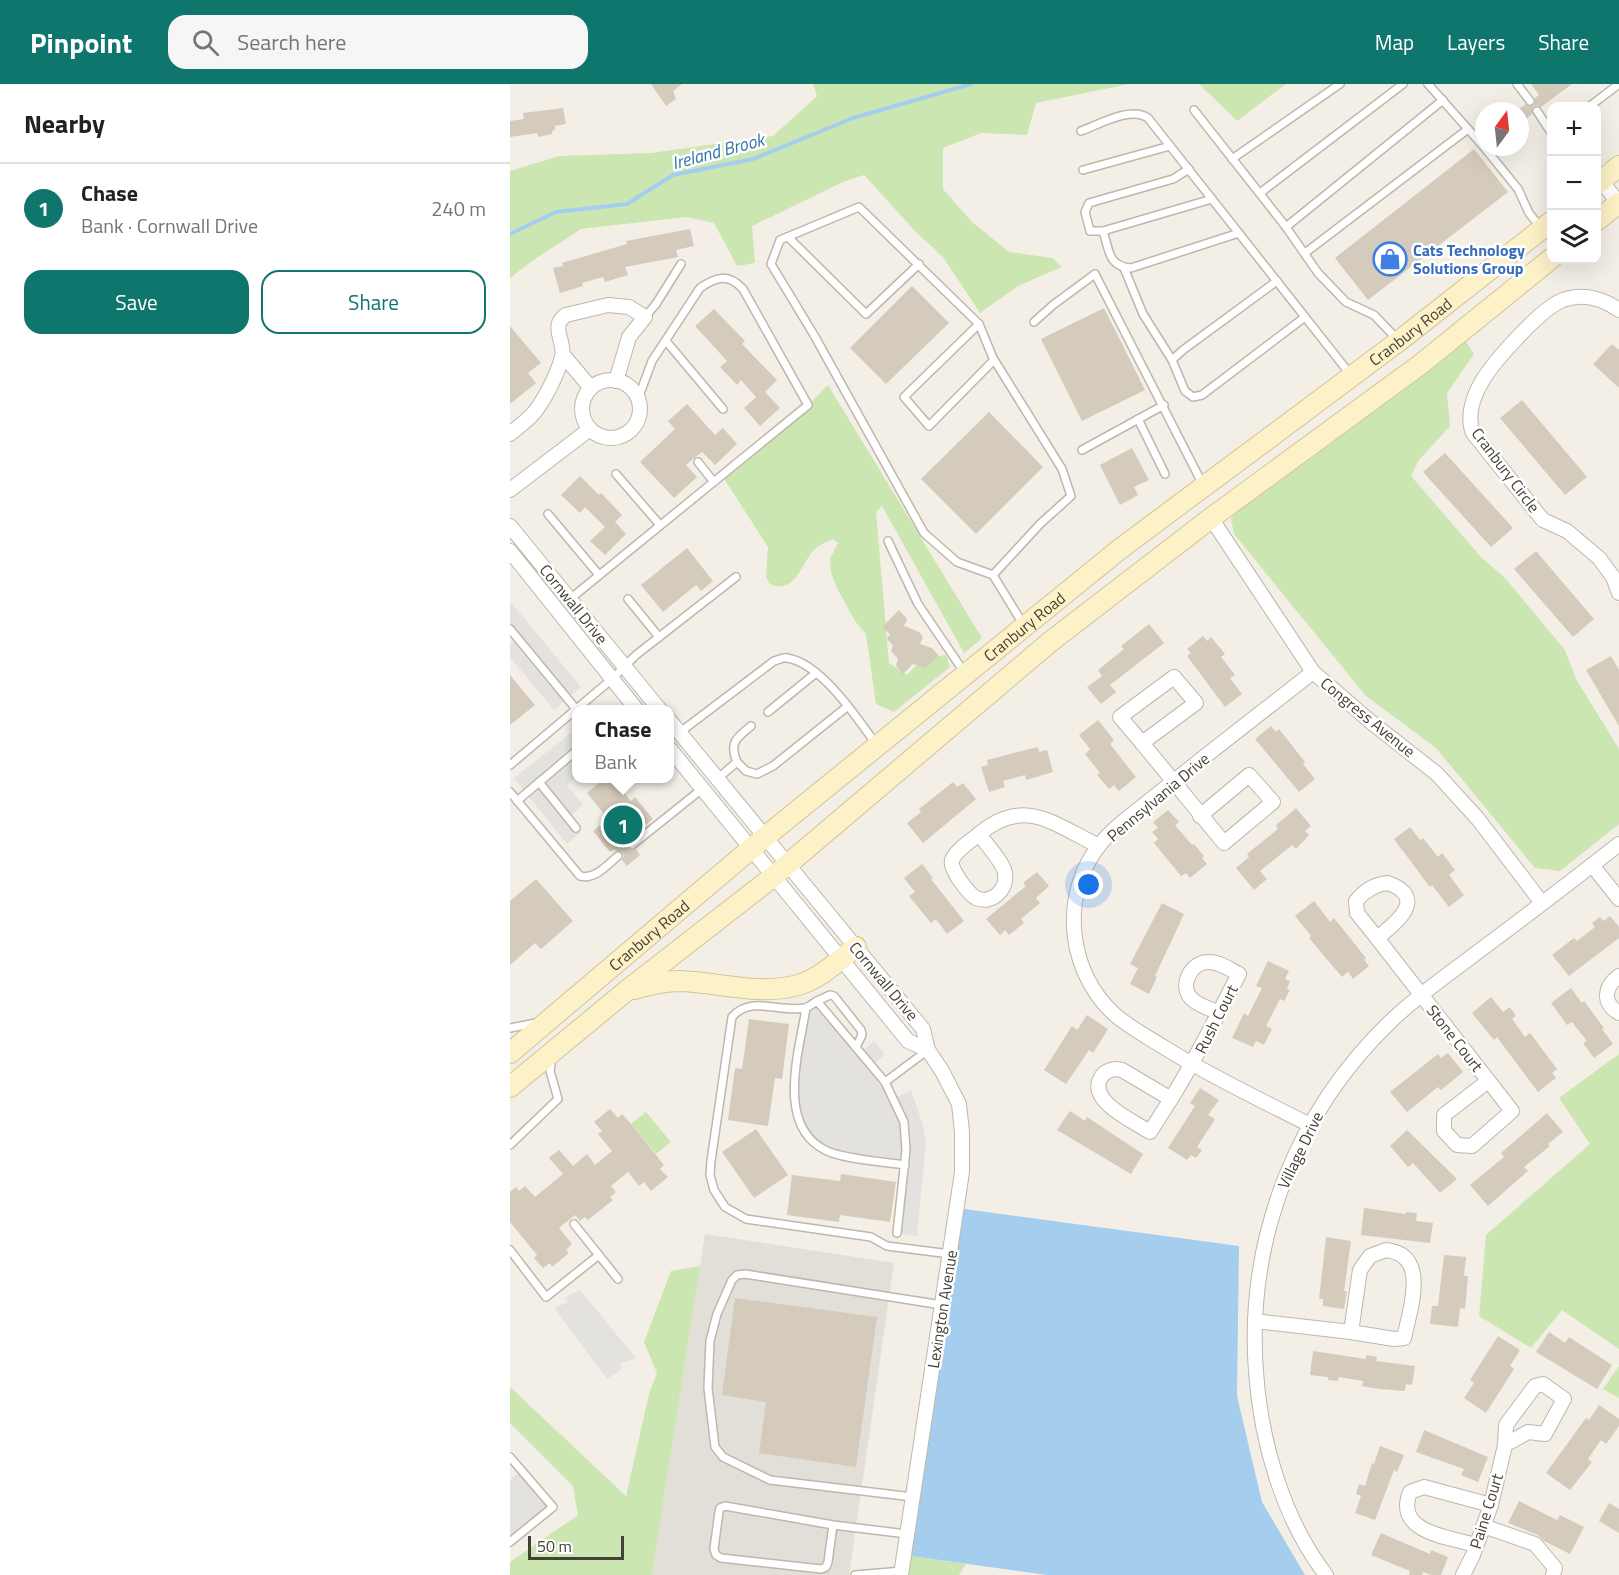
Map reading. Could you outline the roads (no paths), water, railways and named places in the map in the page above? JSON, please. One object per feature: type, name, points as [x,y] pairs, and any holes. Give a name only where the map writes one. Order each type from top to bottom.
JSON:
[{"type":"main road","points":[[1601,179],[1619,166]]},
{"type":"main road","points":[[1601,217],[1619,203]]},
{"type":"main road","name":"Cranbury Road","points":[[510,1053],[759,843],[1120,549],[1399,341],[1547,224]]},
{"type":"main road","name":"Cranbury Road","points":[[510,1087],[625,992],[781,870],[1050,642],[1211,518],[1421,364],[1547,261]]},
{"type":"main road","points":[[625,992],[661,982],[678,981],[747,989],[774,989],[800,984],[819,975],[849,953]]},
{"type":"street","points":[[1601,184],[1619,203]]},
{"type":"street","name":"Cranbury Circle","points":[[1619,310],[1600,300],[1588,297],[1575,297],[1552,305],[1538,316],[1490,369],[1479,385],[1471,407],[1471,426],[1473,433],[1543,520],[1567,531],[1599,558],[1613,577],[1619,592]]},
{"type":"street","points":[[591,388],[563,355],[557,327],[560,318],[566,315],[608,305],[629,307],[645,317],[629,337],[616,381]]},
{"type":"street","points":[[510,434],[533,414],[550,385],[563,355]]},
{"type":"street","points":[[616,381],[633,390],[640,408],[634,427],[626,434],[607,438],[590,429],[582,413],[585,395],[591,388],[598,383],[616,381]]},
{"type":"street","points":[[510,490],[590,429]]},
{"type":"street","name":"Congress Avenue","points":[[1211,518],[1313,672],[1444,780],[1478,819],[1542,903]]},
{"type":"street","name":"Cornwall Drive","points":[[510,526],[656,705]]},
{"type":"street","name":"Cornwall Drive","points":[[510,551],[633,705]]},
{"type":"street","name":"Pennsylvania Drive","points":[[1310,1125],[1211,1076],[1117,1016],[1095,992],[1082,968],[1074,937],[1075,904],[1081,878],[1099,846],[1131,816],[1313,672]]},
{"type":"street","points":[[1142,743],[1196,703],[1174,677],[1120,717],[1200,816],[1224,843],[1273,802],[1249,775],[1200,816]]},
{"type":"street","name":"Cornwall Drive","points":[[674,726],[717,779],[759,843],[849,953],[924,1029],[928,1050]]},
{"type":"street","name":"Cornwall Drive","points":[[674,755],[702,789],[759,843]]},
{"type":"street","points":[[979,834],[1005,873],[1006,881],[1003,890],[991,899],[982,900],[974,897],[951,864],[957,853],[979,834],[991,824],[1004,817],[1025,814],[1045,820],[1099,846]]},
{"type":"street","name":"Village Drive","points":[[1326,1575],[1316,1563],[1295,1523],[1278,1481],[1265,1437],[1257,1392],[1254,1347],[1262,1256],[1272,1212],[1288,1169],[1310,1125],[1332,1089],[1360,1053],[1391,1021],[1421,995],[1619,844]]},
{"type":"street","points":[[1592,865],[1619,899]]},
{"type":"street","name":"Stone Court","points":[[1377,938],[1512,1111],[1472,1146],[1457,1145],[1444,1131],[1444,1115],[1488,1081]]},
{"type":"street","name":"Cornwall Drive","points":[[849,953],[908,1041],[928,1050]]},
{"type":"street","name":"Rush Court","points":[[1171,1099],[1122,1070],[1109,1070],[1102,1075],[1099,1081],[1100,1097],[1106,1103],[1150,1132],[1171,1099],[1192,1065],[1219,1013],[1239,974],[1216,963],[1209,962],[1195,966],[1190,971],[1186,984],[1192,999],[1219,1013]]},
{"type":"street","points":[[1619,976],[1608,986],[1606,994],[1612,1008],[1619,1013]]},
{"type":"street","name":"Lexington Avenue","points":[[902,1573],[963,1172],[959,1104],[928,1050]]},
{"type":"street","points":[[1255,1321],[1394,1339],[1404,1338],[1414,1277],[1408,1261],[1402,1255],[1386,1250],[1377,1252],[1364,1263],[1360,1270],[1351,1332]]},
{"type":"street","name":"Paine Court","points":[[1463,1575],[1491,1505],[1505,1445],[1506,1425],[1535,1386],[1543,1384],[1564,1399],[1545,1434],[1528,1432],[1505,1445]]},
{"type":"street","points":[[1476,1545],[1426,1531],[1412,1522],[1407,1512],[1406,1501],[1410,1492],[1424,1487],[1491,1505]]},
{"type":"street","points":[[1483,1526],[1535,1544],[1555,1568],[1553,1575]]},
{"type":"lane","points":[[1232,159],[1340,84]]},
{"type":"lane","points":[[1260,194],[1403,84]]},
{"type":"lane","points":[[1428,84],[1475,137]]},
{"type":"lane","points":[[1517,84],[1530,101]]},
{"type":"lane","points":[[1595,102],[1619,84]]},
{"type":"lane","points":[[1286,227],[1443,100]]},
{"type":"lane","points":[[1194,110],[1286,227],[1318,273],[1346,302],[1374,315],[1399,341]]},
{"type":"lane","points":[[1537,111],[1547,127]]},
{"type":"lane","points":[[1081,131],[1132,112],[1141,113],[1148,118],[1351,376]]},
{"type":"lane","points":[[1305,253],[1468,129]]},
{"type":"lane","points":[[1083,170],[1170,146]]},
{"type":"lane","points":[[1492,156],[1518,189],[1529,213],[1547,224]]},
{"type":"lane","points":[[1189,170],[1173,179],[1089,203],[1085,212],[1090,231],[1103,231],[1212,199]]},
{"type":"lane","points":[[993,575],[1040,524],[1071,496],[1062,469],[994,360],[979,324],[859,207],[780,240],[771,264],[814,335],[924,532],[957,562],[993,575],[1025,626]]},
{"type":"lane","points":[[1103,231],[1113,261],[1124,268],[1131,268],[1239,233]]},
{"type":"lane","points":[[788,237],[866,314],[919,264]]},
{"type":"lane","points":[[645,317],[681,264]]},
{"type":"lane","points":[[1124,268],[1143,314],[1172,360],[1185,391],[1193,397],[1202,395],[1305,317]]},
{"type":"lane","points":[[1034,322],[1095,274],[1164,405],[1203,486]]},
{"type":"lane","points":[[570,599],[808,405],[743,289],[735,281],[722,278],[712,280],[700,288],[652,361],[638,399]]},
{"type":"lane","points":[[1172,360],[1277,281]]},
{"type":"lane","points":[[979,324],[904,397],[929,426],[994,360]]},
{"type":"lane","points":[[666,341],[723,409]]},
{"type":"lane","points":[[1082,450],[1164,405]]},
{"type":"lane","points":[[1138,419],[1165,474]]},
{"type":"lane","points":[[698,462],[713,481]]},
{"type":"lane","points":[[616,474],[660,525]]},
{"type":"lane","points":[[548,514],[599,575]]},
{"type":"lane","points":[[888,541],[918,604],[965,674]]},
{"type":"lane","points":[[581,705],[626,667],[636,655],[736,577]]},
{"type":"lane","points":[[628,599],[659,637]]},
{"type":"lane","points":[[510,629],[573,705]]},
{"type":"lane","points":[[680,733],[774,661],[786,657],[801,663],[831,686],[877,746]]},
{"type":"lane","points":[[768,712],[816,673]]},
{"type":"lane","points":[[751,726],[739,736],[732,751],[737,762],[746,771],[758,774],[773,766],[848,706]]},
{"type":"lane","points":[[510,765],[572,712]]},
{"type":"lane","points":[[517,801],[572,754]]},
{"type":"lane","points":[[717,779],[737,762]]},
{"type":"lane","points":[[539,782],[576,828]]},
{"type":"lane","points":[[632,845],[702,789]]},
{"type":"lane","points":[[510,792],[579,876],[587,878],[594,876],[618,856]]},
{"type":"lane","points":[[856,1047],[862,1035],[861,1030],[831,995],[806,1008],[749,1005],[739,1009],[732,1017],[711,1154],[710,1175],[714,1190],[725,1207],[746,1218],[871,1237],[887,1246],[950,1254]]},
{"type":"lane","points":[[817,1001],[885,1082],[904,1122],[906,1150],[897,1233]]},
{"type":"lane","points":[[806,1008],[794,1092],[797,1119],[812,1140],[827,1151],[905,1165]]},
{"type":"lane","points":[[510,1028],[550,1019]]},
{"type":"lane","points":[[885,1082],[928,1050]]},
{"type":"lane","points":[[510,1145],[558,1099],[550,1071],[554,1051]]},
{"type":"lane","points":[[574,1224],[618,1279]]},
{"type":"lane","points":[[510,1250],[546,1297],[599,1255]]},
{"type":"lane","points":[[913,1497],[770,1480],[723,1457],[715,1447],[708,1388],[710,1341],[717,1314],[732,1280],[737,1275],[745,1274],[942,1305]]},
{"type":"lane","points":[[510,1542],[553,1507],[512,1462]]},
{"type":"lane","points":[[833,1525],[828,1562],[826,1567],[821,1569],[721,1558],[716,1555],[714,1549],[720,1508],[725,1506],[833,1525],[907,1534]]},
{"type":"lane","points":[[855,1575],[902,1573]]},
{"type":"water","points":[[957,1208],[1239,1246],[1237,1396],[1262,1502],[1305,1575],[1047,1575],[904,1555]]},
{"type":"waterway","name":"Ireland Brook","points":[[510,234],[556,212],[627,204],[673,175],[753,159],[853,118],[971,84]]},
{"type":"place","name":"Cats Technology Solutions Group","points":[[1390,259]]},
{"type":"place","name":"Chase","points":[[623,825]]}]
